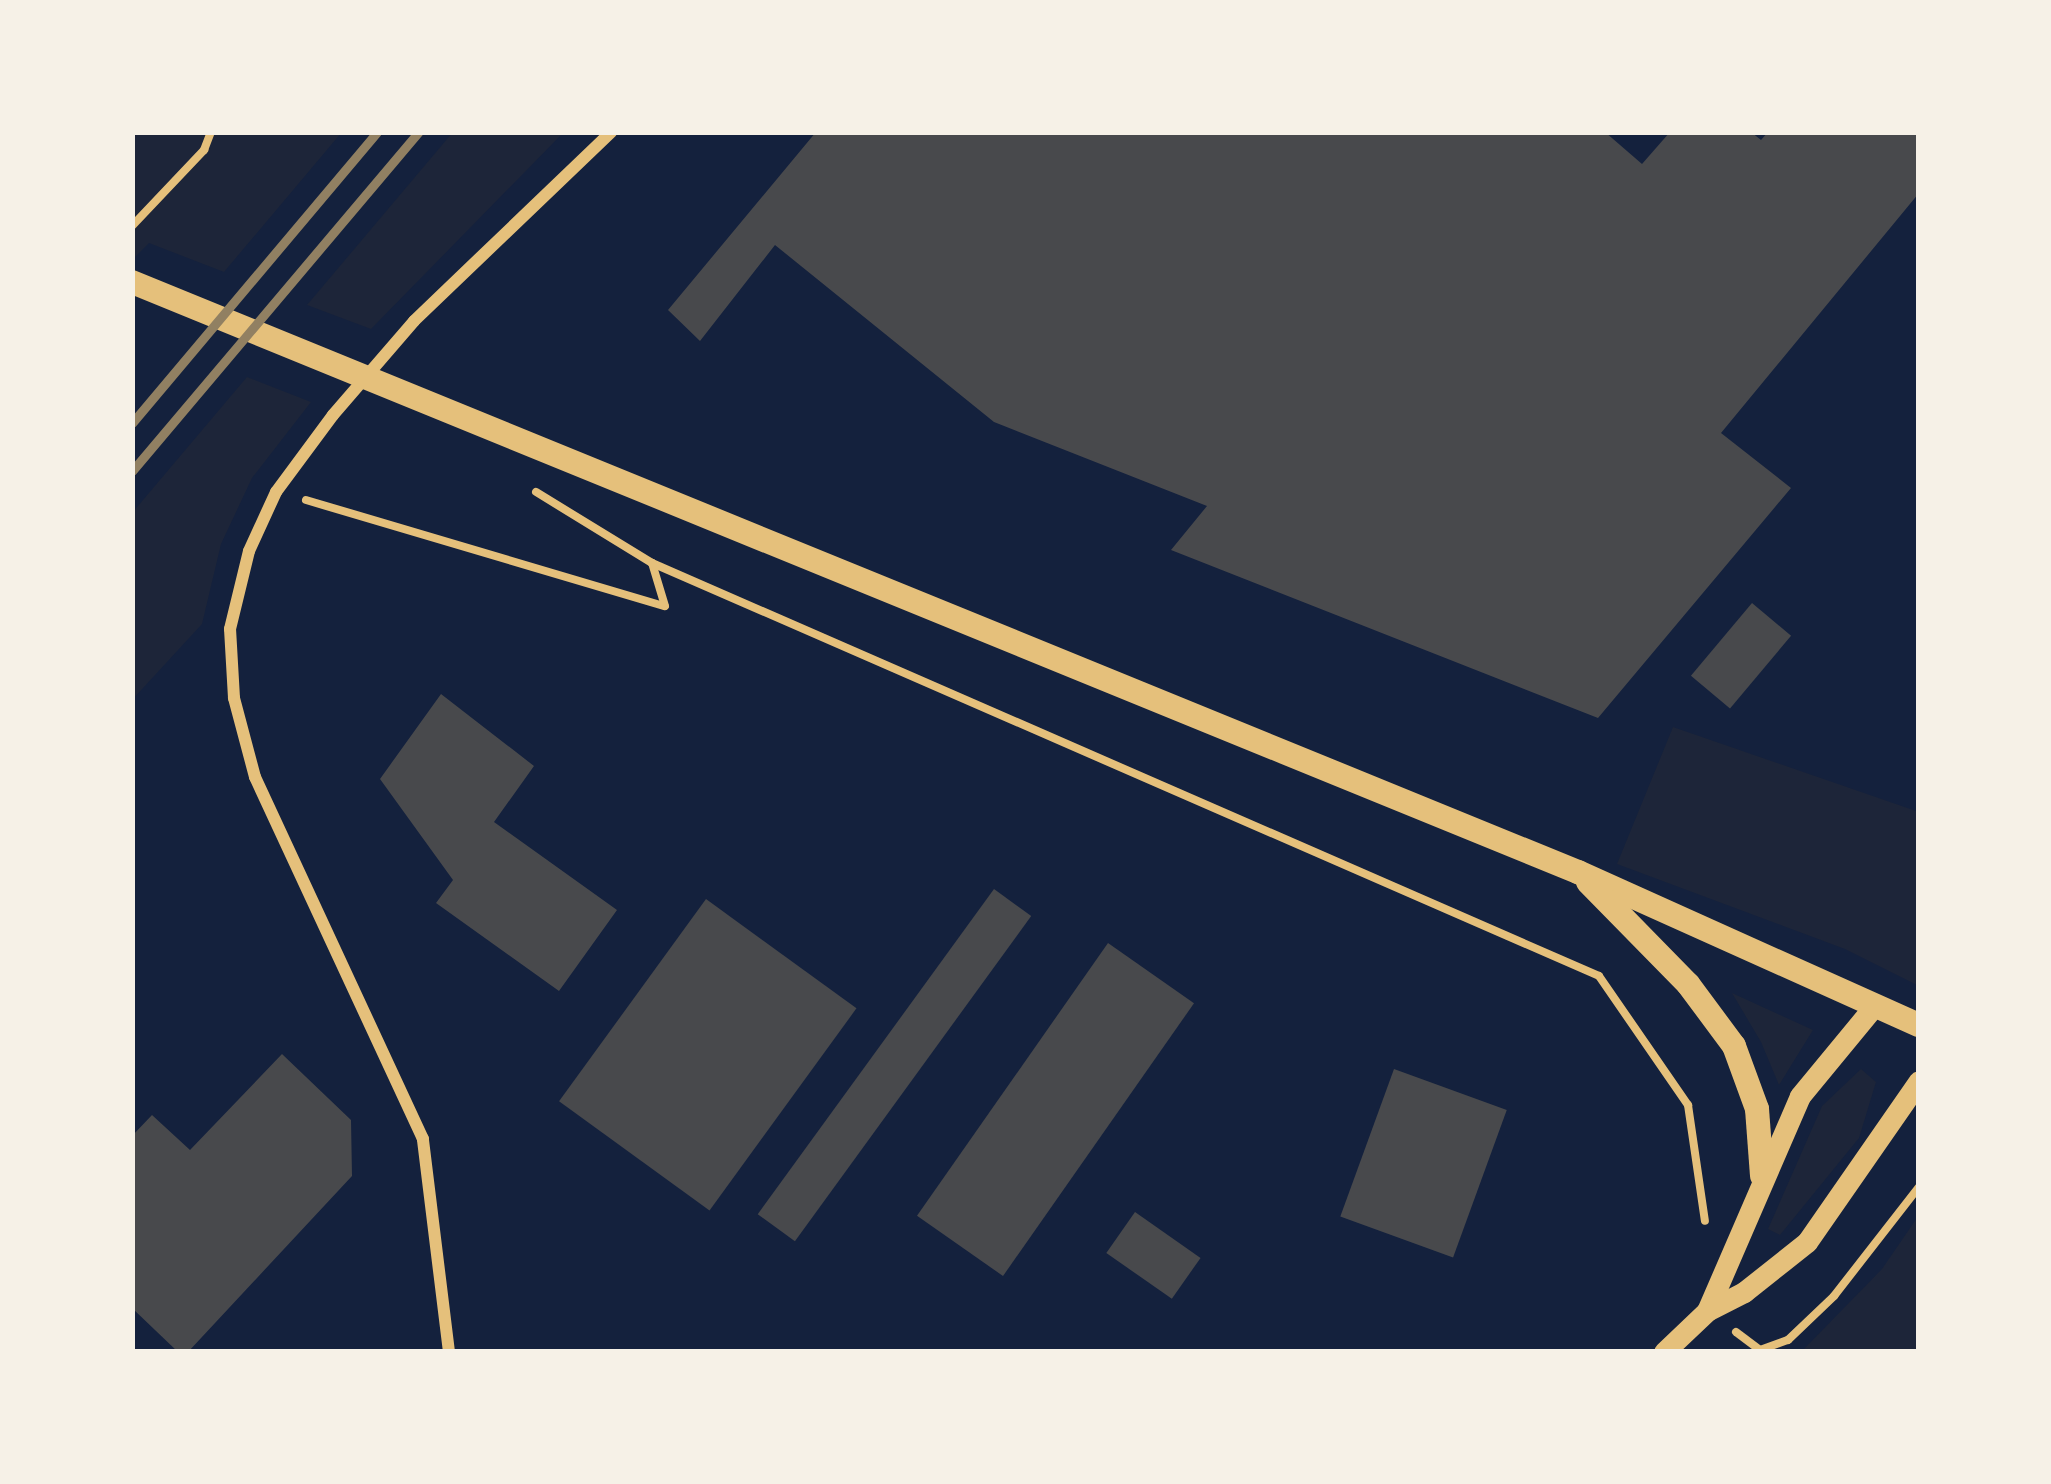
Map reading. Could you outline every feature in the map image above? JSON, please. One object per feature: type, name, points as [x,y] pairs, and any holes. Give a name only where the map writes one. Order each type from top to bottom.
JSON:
[{"type":"main road","points":[[132,282],[448,405],[1578,872],[1919,1025]]},
{"type":"main road","points":[[1578,872],[1688,984],[1733,1046],[1757,1109],[1762,1176]]},
{"type":"street","points":[[449,1352],[423,1139],[255,777],[234,698],[230,629],[249,551],[276,492],[414,321],[611,132]]},
{"type":"street","points":[[1707,1311],[1800,1096],[1875,1005]]},
{"type":"street","points":[[1664,1352],[1707,1311],[1744,1292],[1807,1242],[1919,1082]]},
{"type":"path","points":[[132,226],[203,150],[211,132]]},
{"type":"path","points":[[525,485],[652,563],[1599,976],[1688,1106],[1706,1217],[1700,1239]]},
{"type":"path","points":[[276,492],[664,605],[652,563]]},
{"type":"path","points":[[1707,1311],[1760,1351],[1806,1326],[1919,1187]]},
{"type":"shaded area","points":[[132,132],[342,132],[224,272],[149,243],[132,260]]},
{"type":"shaded area","points":[[453,132],[564,132],[371,329],[307,305]]},
{"type":"shaded area","points":[[247,377],[311,402],[252,478],[221,544],[202,624],[132,700],[132,513]]},
{"type":"shaded area","points":[[1673,727],[1919,812],[1919,986],[1845,949],[1617,864]]},
{"type":"shaded area","points":[[1732,993],[1813,1030],[1779,1085],[1761,1042]]},
{"type":"shaded area","points":[[1861,1069],[1876,1082],[1859,1138],[1780,1235],[1768,1229],[1822,1106]]},
{"type":"shaded area","points":[[1919,1215],[1919,1352],[1801,1352],[1882,1269]]},
{"type":"building","points":[[816,132],[1605,132],[1642,164],[1670,132],[1751,132],[1761,140],[1768,132],[1919,132],[1919,193],[1721,433],[1791,488],[1598,718],[1171,550],[1207,506],[994,422],[775,245],[700,341],[668,310]]},
{"type":"building","points":[[1752,603],[1791,636],[1730,709],[1691,676]]},
{"type":"building","points":[[441,694],[534,766],[494,822],[617,910],[559,991],[436,903],[453,880],[380,779]]},
{"type":"building","points":[[994,889],[1031,916],[795,1241],[758,1214]]},
{"type":"building","points":[[706,899],[856,1008],[710,1211],[559,1101]]},
{"type":"building","points":[[1108,943],[1194,1003],[1003,1276],[917,1216]]},
{"type":"building","points":[[282,1054],[351,1120],[352,1176],[188,1352],[178,1352],[132,1308],[132,1136],[152,1115],[190,1150]]},
{"type":"building","points":[[1394,1069],[1507,1110],[1453,1258],[1340,1217]]},
{"type":"building","points":[[1135,1212],[1201,1258],[1172,1299],[1106,1253]]},
{"type":"railway","points":[[132,423],[377,132]]},
{"type":"railway","points":[[132,471],[418,132]]}]
